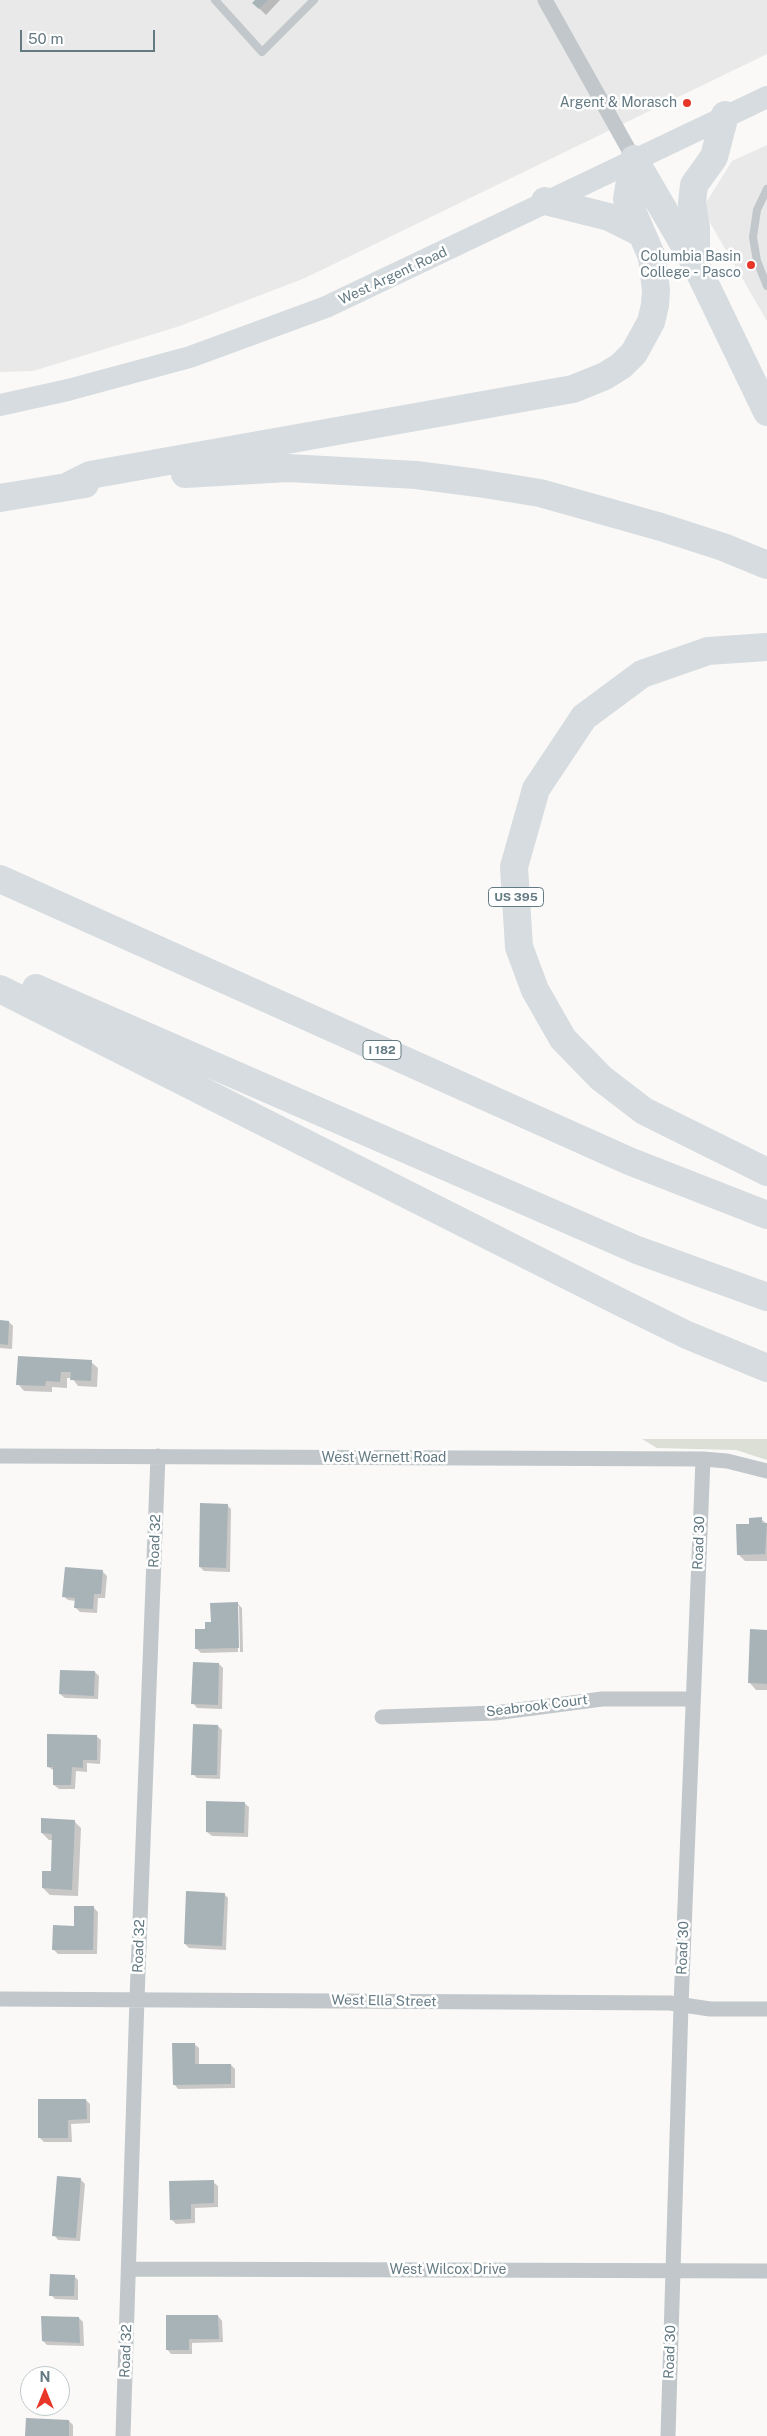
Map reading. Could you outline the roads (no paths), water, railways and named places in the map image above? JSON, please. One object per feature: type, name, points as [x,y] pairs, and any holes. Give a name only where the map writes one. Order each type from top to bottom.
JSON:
[{"type":"highway","points":[[696,265],[696,228],[692,203],[694,185],[714,157],[725,115]]},
{"type":"highway","points":[[68,486],[90,476],[573,389],[605,376],[621,366],[634,353],[651,322],[655,305],[656,290],[652,257],[626,198],[634,159]]},
{"type":"highway","points":[[634,159],[696,265],[767,412]]},
{"type":"highway","points":[[545,201],[609,217],[641,233]]},
{"type":"highway","points":[[0,498],[68,486],[227,470],[288,468],[416,474],[540,493],[661,527],[722,547],[767,565]]},
{"type":"highway","name":"US 395","points":[[767,646],[708,651],[642,674],[584,717],[536,789],[514,867],[519,947],[535,990],[563,1038],[601,1078],[644,1111],[767,1172]]},
{"type":"highway","name":"I 182","points":[[0,879],[629,1161],[767,1215]]},
{"type":"highway","points":[[0,972],[637,1250],[767,1297]]},
{"type":"highway","points":[[0,989],[620,1302],[687,1335],[767,1368]]},
{"type":"highway","points":[[620,1302],[767,1349]]},
{"type":"main road","name":"West Argent Road","points":[[0,405],[148,369],[273,328],[361,292],[545,201],[725,115],[767,97]]},
{"type":"street","points":[[545,0],[634,159]]},
{"type":"street","name":"West Wernett Road","points":[[0,1456],[703,1459],[727,1461],[767,1471]]},
{"type":"street","name":"Road 32","points":[[124,2436],[137,1998],[158,1456]]},
{"type":"street","name":"Road 30","points":[[668,2436],[681,2005],[703,1459]]},
{"type":"street","name":"Seabrook Court","points":[[382,1717],[495,1713],[602,1699],[692,1699]]},
{"type":"street","name":"West Ella Street","points":[[0,1999],[137,1998],[681,2005],[710,2009],[767,2009]]},
{"type":"street","name":"West Wilcox Drive","points":[[129,2269],[767,2271]]},
{"type":"lane","points":[[215,0],[262,52],[314,0]]},
{"type":"lane","points":[[767,189],[757,210],[753,237],[757,261],[767,286]]},
{"type":"place","name":"Argent & Morasch","points":[[687,103]]},
{"type":"place","name":"Columbia Basin College - Pasco","points":[[751,265]]}]
